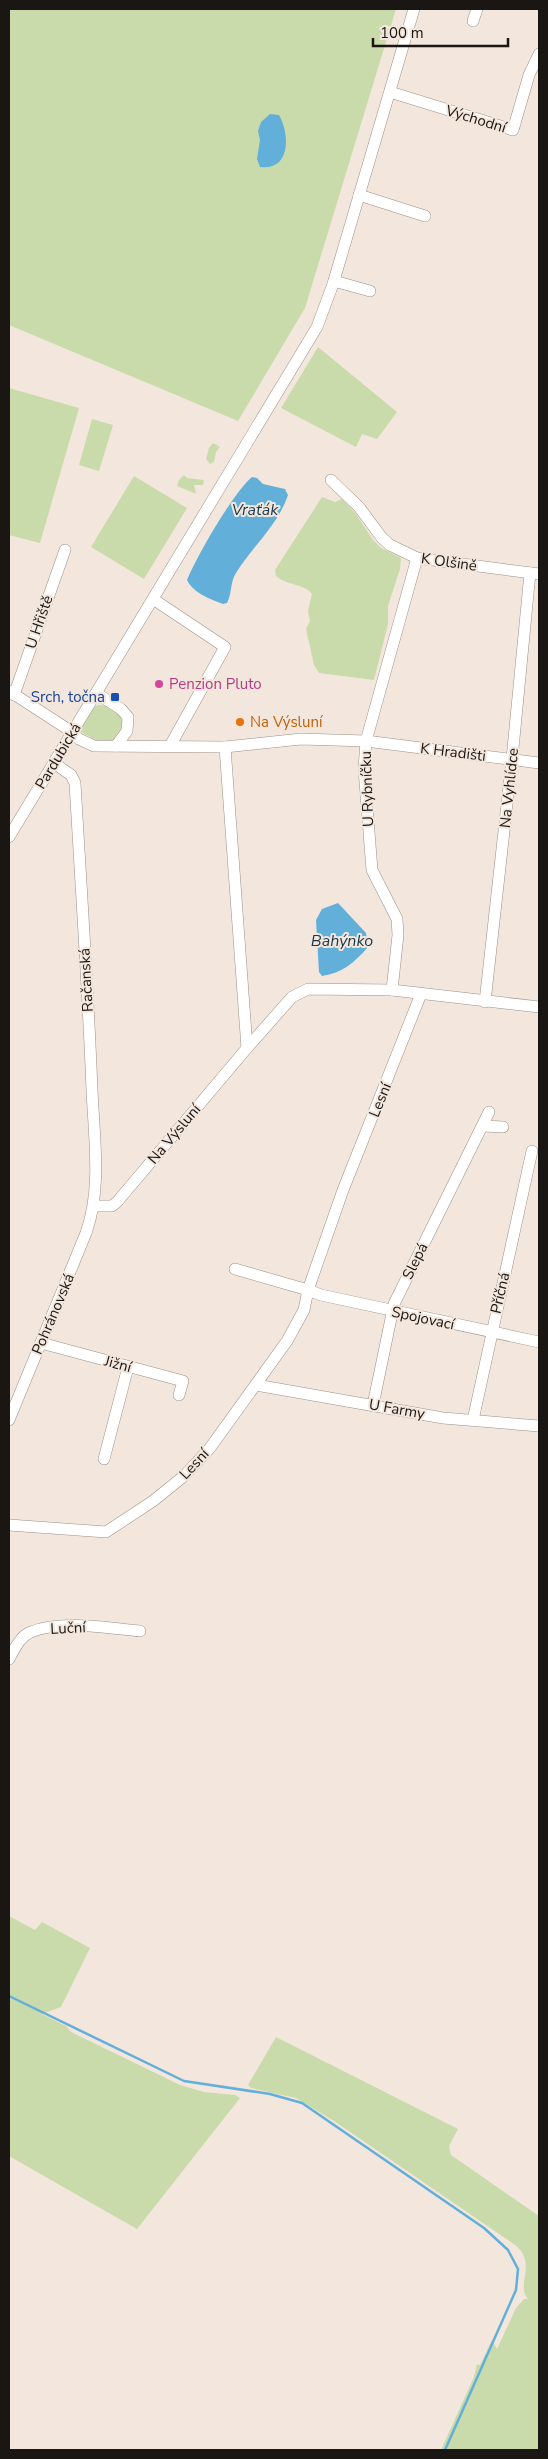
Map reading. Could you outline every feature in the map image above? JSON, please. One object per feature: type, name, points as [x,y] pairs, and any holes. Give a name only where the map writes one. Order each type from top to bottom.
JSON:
[{"type":"street","name":"Pardubická","points":[[9,837],[317,327],[334,280],[414,9]]},
{"type":"street","points":[[473,21],[477,9]]},
{"type":"street","name":"Východní","points":[[390,92],[513,130],[529,75],[539,54]]},
{"type":"street","points":[[359,195],[425,216]]},
{"type":"street","points":[[334,280],[370,291]]},
{"type":"street","name":"K Olšině","points":[[331,480],[359,507],[382,538],[390,545],[417,558],[534,574]]},
{"type":"street","name":"U Hřiště","points":[[65,550],[11,693],[72,734]]},
{"type":"street","name":"U Rybníčku","points":[[392,990],[398,935],[396,919],[372,870],[364,769],[366,741],[417,558]]},
{"type":"street","name":"Na Vyhlídce","points":[[485,1002],[534,574]]},
{"type":"street","points":[[153,599],[225,647],[170,746]]},
{"type":"street","points":[[96,693],[121,709],[128,717],[127,731],[116,746]]},
{"type":"street","points":[[72,734],[90,745],[116,746],[226,747],[301,739],[366,741]]},
{"type":"street","name":"K Hradišti","points":[[366,741],[539,763]]},
{"type":"street","points":[[226,747],[247,1048]]},
{"type":"street","name":"Račanská","points":[[54,763],[71,775],[75,783],[91,1056],[94,1206]]},
{"type":"street","name":"Na Výsluní","points":[[94,1206],[112,1206],[117,1202],[247,1048],[298,992],[316,988],[392,990],[539,1007]]},
{"type":"street","name":"Lesní","points":[[9,1525],[106,1532],[154,1501],[184,1476],[210,1448],[287,1341],[304,1310],[308,1290],[343,1190],[421,994]]},
{"type":"street","name":"Slepá","points":[[373,1405],[394,1304],[489,1112]]},
{"type":"street","points":[[483,1126],[503,1127]]},
{"type":"street","name":"Příčná","points":[[473,1420],[492,1332],[534,1168],[532,1151]]},
{"type":"street","name":"Pohránovská","points":[[9,1420],[86,1234],[94,1206]]},
{"type":"street","points":[[235,1269],[308,1290]]},
{"type":"street","name":"Spojovací","points":[[308,1290],[321,1295],[539,1342]]},
{"type":"street","name":"Jižní","points":[[40,1343],[183,1381],[179,1395]]},
{"type":"street","points":[[104,1459],[128,1367]]},
{"type":"street","name":"U Farmy","points":[[256,1385],[443,1418],[539,1426]]},
{"type":"street","name":"Luční","points":[[9,1659],[23,1638],[30,1632],[44,1629],[102,1627],[140,1631]]},
{"type":"green space","points":[[9,9],[396,9],[305,308],[238,421],[9,325]]},
{"type":"green space","points":[[318,347],[397,412],[377,439],[362,434],[356,447],[281,408]]},
{"type":"green space","points":[[9,388],[79,408],[40,543],[9,535]]},
{"type":"green space","points":[[92,419],[113,425],[99,471],[79,465]]},
{"type":"green space","points":[[213,443],[220,447],[216,452],[214,462],[210,464],[206,459],[209,448]]},
{"type":"green space","points":[[184,475],[187,478],[204,480],[203,485],[194,485],[196,494],[177,486],[179,480]]},
{"type":"green space","points":[[134,476],[187,508],[144,579],[91,547]]},
{"type":"green space","points":[[322,497],[335,502],[342,499],[356,514],[373,540],[381,548],[401,558],[400,569],[388,606],[388,624],[374,680],[319,673],[314,665],[306,629],[310,621],[308,611],[312,594],[305,588],[276,576],[275,570]]},
{"type":"green space","points":[[98,705],[109,707],[121,718],[121,729],[115,740],[98,741],[81,732],[81,728],[93,708]]},
{"type":"green space","points":[[9,1916],[35,1930],[42,1922],[90,1948],[61,2007],[42,2014],[66,2026],[71,2032],[180,2085],[204,2092],[235,2095],[240,2098],[137,2229],[9,2156]]},
{"type":"green space","points":[[276,2037],[458,2129],[449,2146],[451,2155],[539,2216],[539,2450],[441,2450],[474,2377],[477,2364],[480,2365],[492,2340],[497,2349],[516,2308],[524,2299],[528,2299],[524,2287],[526,2266],[522,2252],[515,2245],[334,2121],[296,2098],[251,2088],[248,2085]]},
{"type":"water","points":[[270,114],[279,115],[283,123],[286,141],[285,150],[283,157],[278,163],[270,167],[260,167],[257,159],[260,140],[258,131],[261,122]]},
{"type":"water","name":"Vraťák","points":[[252,477],[257,478],[263,484],[285,489],[288,495],[278,516],[236,573],[229,599],[227,603],[223,604],[207,598],[193,589],[187,580],[207,541],[226,510],[235,496]]},
{"type":"water","name":"Bahýnko","points":[[338,903],[366,933],[368,947],[347,966],[329,975],[322,976],[319,972],[316,920],[322,909]]},
{"type":"waterway","points":[[9,1996],[184,2081],[270,2094],[302,2103],[484,2228],[508,2250],[518,2269],[516,2290],[445,2450]]},
{"type":"place","name":"Penzion Pluto","points":[[159,684]]},
{"type":"place","name":"Srch, točna","points":[[115,697]]},
{"type":"place","name":"Na Výsluní","points":[[240,722]]}]
